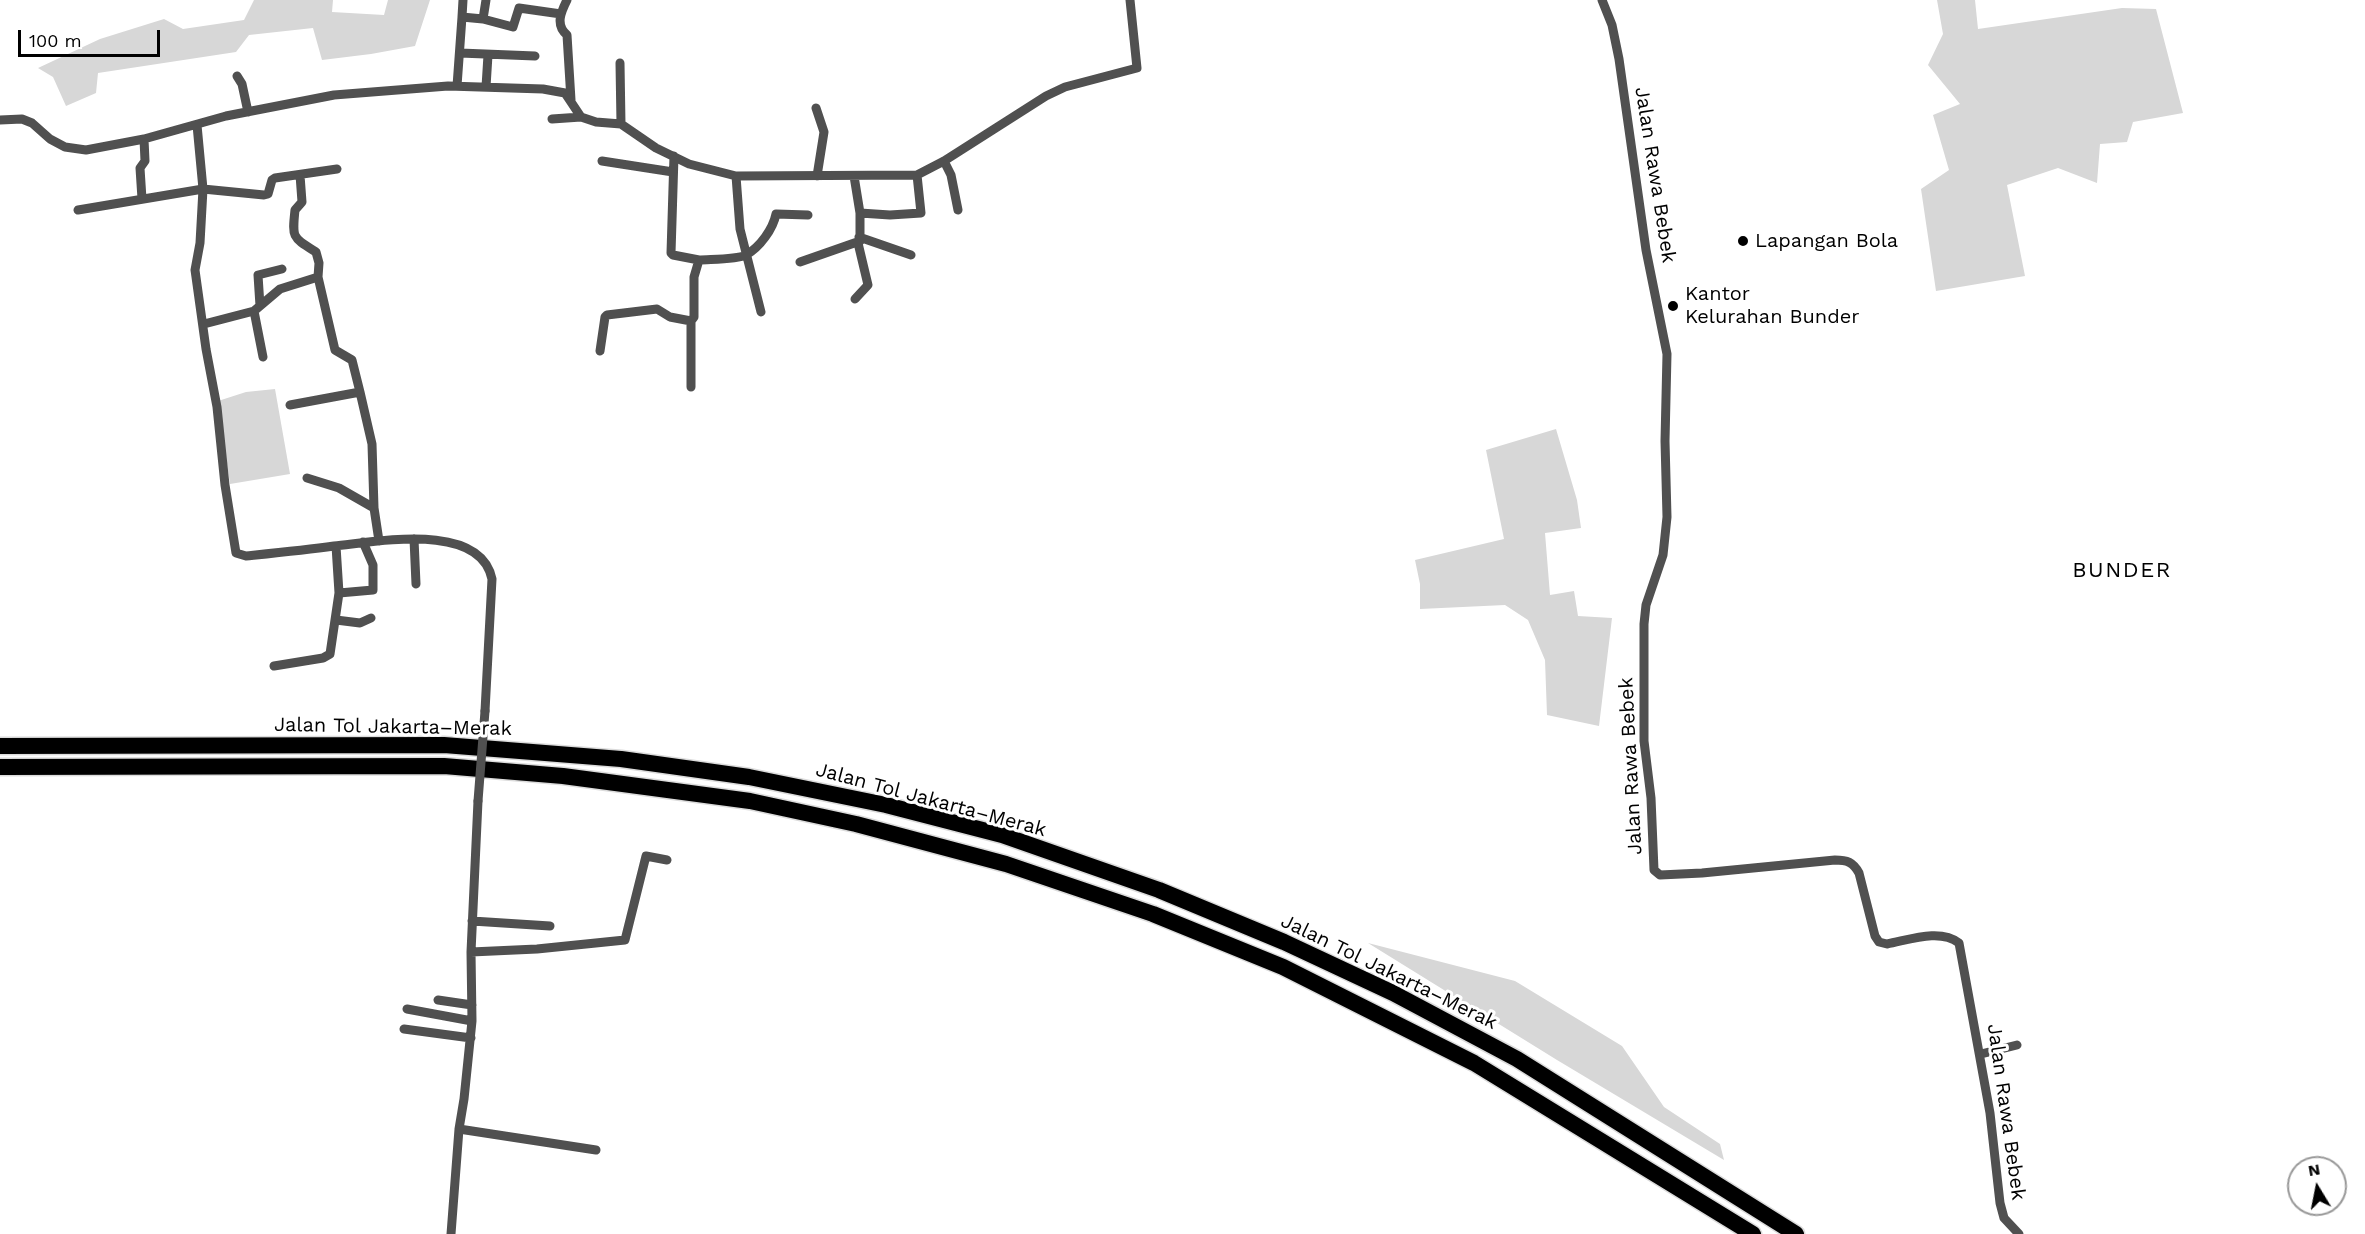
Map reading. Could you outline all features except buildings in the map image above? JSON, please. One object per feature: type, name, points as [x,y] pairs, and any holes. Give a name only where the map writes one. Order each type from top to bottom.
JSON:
[{"type":"highway","name":"Jalan Tol Jakarta–Merak","points":[[0,746],[444,745],[621,759],[749,777],[886,805],[1002,835],[1160,890],[1284,942],[1393,993],[1517,1059],[1796,1234]]},
{"type":"highway","name":"Jalan Tol Jakarta–Merak","points":[[0,767],[444,766],[563,776],[750,801],[856,824],[994,861],[1153,914],[1283,967],[1474,1063],[1753,1234]]},
{"type":"street","points":[[457,86],[463,0]]},
{"type":"street","points":[[483,18],[486,0]]},
{"type":"street","points":[[567,0],[561,14],[560,24],[562,31],[567,35],[571,100]]},
{"type":"street","points":[[552,119],[580,117],[621,124],[656,148],[702,168],[736,176],[917,175],[944,161],[1046,96],[1065,87],[1137,68],[1130,0]]},
{"type":"street","name":"Jalan Rawa Bebek","points":[[1602,0],[1612,25],[1619,59],[1646,250],[1667,354],[1665,441],[1668,495],[1665,538],[1663,555],[1646,604],[1644,624],[1644,741],[1651,798],[1654,870],[1660,875],[1702,873],[1846,860],[1855,865],[1875,936],[1879,942],[1887,944],[1942,935],[1951,937],[1959,944],[1981,1054],[2000,1203],[2004,1218],[2019,1234]]},
{"type":"street","points":[[462,17],[483,18],[513,27],[518,8],[561,14]]},
{"type":"street","points":[[460,53],[535,56]]},
{"type":"street","points":[[486,87],[488,55]]},
{"type":"street","points":[[620,63],[621,124]]},
{"type":"street","points":[[237,76],[244,91],[248,112]]},
{"type":"street","points":[[0,120],[22,119],[32,123],[50,139],[65,147],[98,149],[248,112],[334,94],[457,86],[554,89],[565,93],[580,117]]},
{"type":"street","points":[[816,108],[824,130],[817,176]]},
{"type":"street","points":[[197,125],[203,189],[200,243],[195,270],[236,553],[246,556],[379,541],[414,539],[446,541],[480,555],[488,563],[492,579],[472,921],[471,1038],[459,1129],[451,1234]]},
{"type":"street","points":[[142,199],[140,168],[146,161],[144,139]]},
{"type":"street","points":[[674,156],[671,253],[699,260],[745,255],[769,233],[776,214],[808,215]]},
{"type":"street","points":[[602,161],[673,172]]},
{"type":"street","points":[[944,161],[951,175],[958,210]]},
{"type":"street","points":[[78,210],[203,189],[264,195],[268,194],[273,179],[337,169]]},
{"type":"street","points":[[300,175],[302,202],[295,210],[294,235],[297,240],[316,252],[319,263],[318,278],[335,350],[351,359],[372,444],[374,508],[379,541]]},
{"type":"street","points":[[860,213],[890,215],[921,213],[917,175]]},
{"type":"street","points":[[736,176],[740,229],[761,312]]},
{"type":"street","points":[[854,176],[860,213],[859,240],[868,285],[855,299]]},
{"type":"street","points":[[800,262],[859,240],[911,255]]},
{"type":"street","points":[[691,387],[691,321],[695,307],[694,277],[699,260]]},
{"type":"street","points":[[263,357],[257,309],[258,274],[282,269]]},
{"type":"street","points":[[204,324],[257,309],[280,289],[318,278]]},
{"type":"street","points":[[600,351],[604,317],[607,315],[657,309],[670,317],[691,321]]},
{"type":"street","points":[[290,405],[360,392]]},
{"type":"street","points":[[307,478],[339,488],[374,508]]},
{"type":"street","points":[[414,539],[416,584]]},
{"type":"street","points":[[339,593],[373,590],[373,565],[363,542]]},
{"type":"street","points":[[274,666],[327,657],[332,648],[339,593],[336,546]]},
{"type":"street","points":[[336,620],[360,623],[371,618]]},
{"type":"street","points":[[471,952],[537,949],[626,940],[646,856],[667,860]]},
{"type":"street","points":[[472,921],[550,926]]},
{"type":"street","points":[[438,1000],[472,1005]]},
{"type":"street","points":[[407,1009],[472,1021]]},
{"type":"street","points":[[404,1029],[471,1038]]},
{"type":"street","points":[[1981,1054],[2018,1045]]},
{"type":"street","points":[[459,1129],[596,1150]]},
{"type":"shaded area","points":[[254,0],[333,0],[332,12],[384,15],[388,0],[430,0],[415,46],[371,54],[322,60],[313,28],[249,35],[236,52],[98,73],[96,93],[66,106],[53,77],[38,68],[100,39],[164,19],[183,29],[244,20]]},
{"type":"shaded area","points":[[1937,0],[1975,0],[1978,29],[2122,8],[2156,9],[2183,113],[2133,122],[2127,142],[2100,144],[2097,183],[2058,168],[2007,185],[2025,276],[1936,291],[1921,189],[1949,170],[1933,115],[1960,104],[1928,65],[1943,34]]},
{"type":"shaded area","points":[[275,389],[290,474],[230,484],[218,401],[246,392]]},
{"type":"shaded area","points":[[1556,429],[1577,500],[1581,528],[1545,533],[1550,595],[1574,591],[1578,616],[1612,618],[1599,726],[1547,715],[1545,660],[1528,620],[1505,605],[1420,609],[1420,584],[1415,560],[1504,539],[1486,450]]},
{"type":"shaded area","points":[[1368,943],[1515,981],[1622,1046],[1664,1107],[1720,1144],[1724,1160],[1557,1060]]},
{"type":"place","name":"Lapangan Bola","points":[[1743,241]]},
{"type":"place","name":"Kantor Kelurahan Bunder","points":[[1673,306]]},
{"type":"district","name":"BUNDER","points":[[2122,571]]}]
